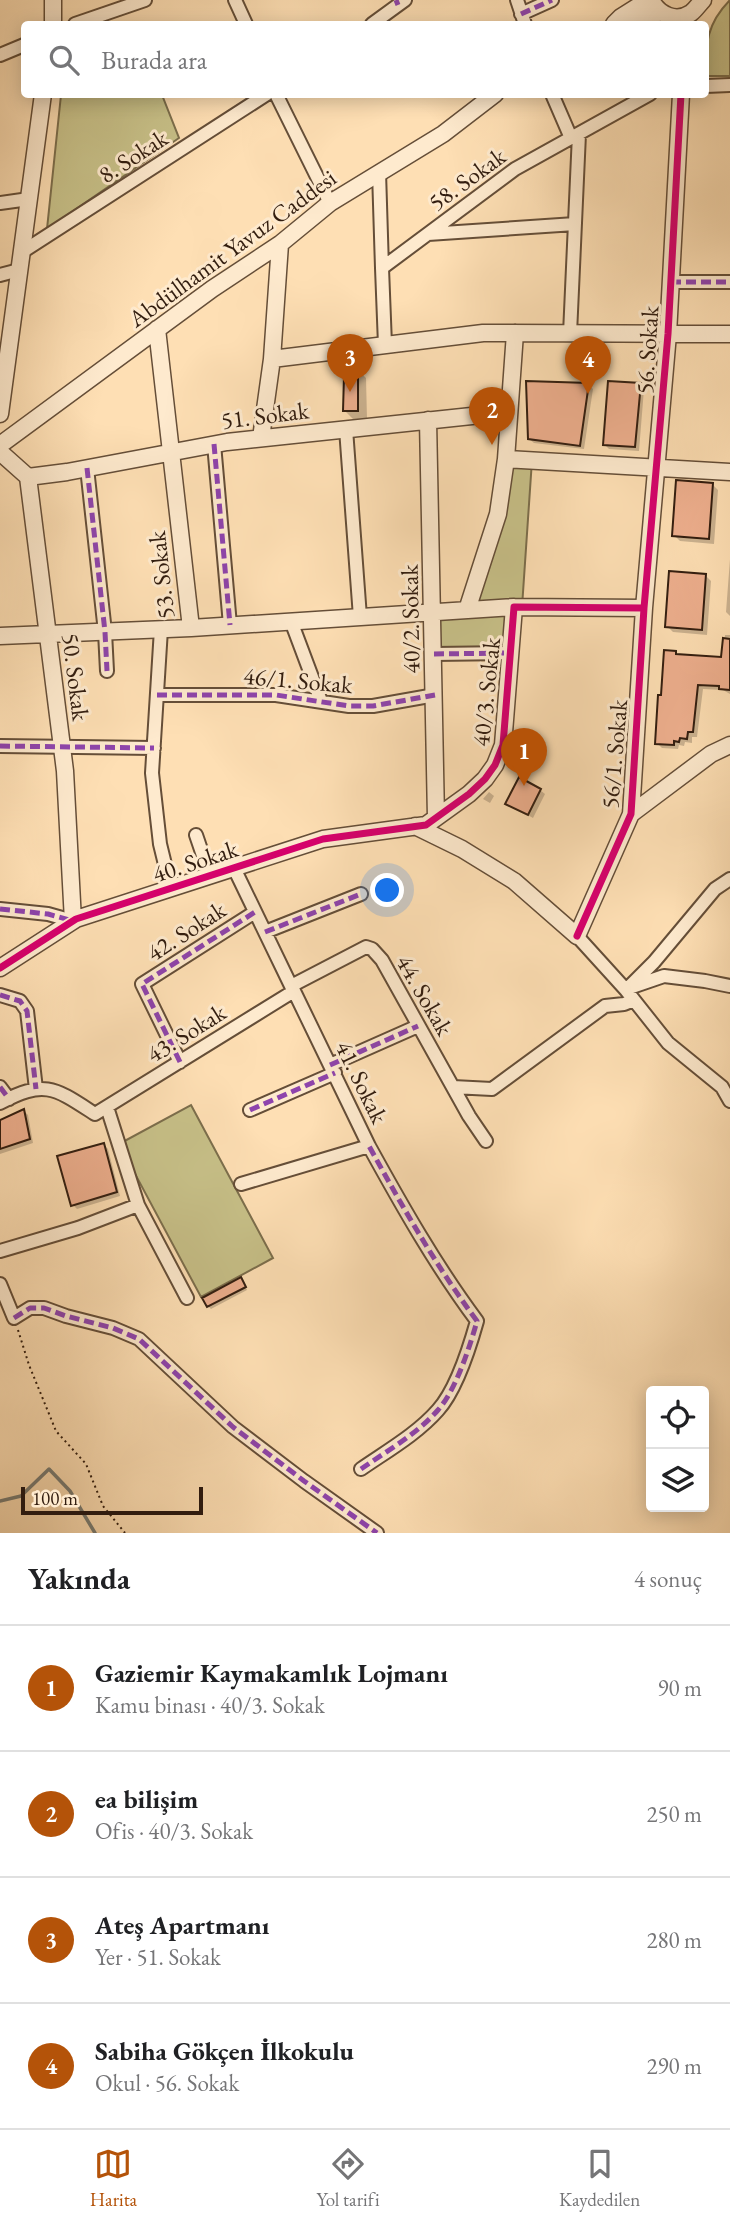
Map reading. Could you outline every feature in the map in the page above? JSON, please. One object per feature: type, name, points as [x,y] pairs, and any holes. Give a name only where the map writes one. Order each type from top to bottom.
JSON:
[{"type":"street","points":[[53,0],[53,21]]},
{"type":"street","points":[[84,21],[145,0]]},
{"type":"street","points":[[236,0],[245,21]]},
{"type":"street","points":[[517,0],[523,19],[552,0]]},
{"type":"street","points":[[376,21],[400,2]]},
{"type":"street","points":[[617,21],[621,17],[657,10],[669,16],[682,17],[700,3]]},
{"type":"street","points":[[694,21],[700,3]]},
{"type":"street","points":[[639,21],[657,10]]},
{"type":"street","points":[[0,55],[21,45]]},
{"type":"street","points":[[709,86],[730,85]]},
{"type":"street","points":[[0,414],[6,326],[22,252],[42,98]]},
{"type":"street","name":"8. Sokak","points":[[22,252],[261,98]]},
{"type":"street","points":[[278,98],[330,202]]},
{"type":"street","name":"Abdülhamit Yavuz Caddesi","points":[[0,445],[157,329],[279,244],[330,202],[443,134],[490,98]]},
{"type":"street","points":[[554,98],[575,136],[575,224],[570,334]]},
{"type":"street","name":"58. Sokak","points":[[382,268],[515,169],[643,98]]},
{"type":"street","name":"56. Sokak","points":[[644,608],[668,334],[681,98]]},
{"type":"street","points":[[379,172],[385,345]]},
{"type":"street","points":[[0,203],[29,199]]},
{"type":"street","points":[[428,234],[575,224]]},
{"type":"street","points":[[261,438],[272,359],[279,244]]},
{"type":"street","points":[[0,275],[19,270]]},
{"type":"street","points":[[671,282],[730,282]]},
{"type":"street","name":"53. Sokak","points":[[0,636],[191,628],[157,329]]},
{"type":"street","points":[[272,359],[483,333],[730,334]]},
{"type":"street","name":"40/3. Sokak","points":[[467,610],[498,514],[506,458],[514,334]]},
{"type":"street","name":"51. Sokak","points":[[28,477],[261,438],[481,415],[509,416]]},
{"type":"street","name":"40/2. Sokak","points":[[428,420],[436,818]]},
{"type":"street","points":[[346,429],[360,617]]},
{"type":"street","points":[[214,444],[230,625]]},
{"type":"street","points":[[0,452],[28,477]]},
{"type":"street","points":[[506,458],[730,472]]},
{"type":"street","points":[[86,468],[107,671]]},
{"type":"street","name":"50. Sokak","points":[[28,477],[62,747],[73,921]]},
{"type":"street","points":[[191,628],[514,607]]},
{"type":"street","name":"40/3. Sokak","points":[[415,826],[426,825],[477,787],[500,755],[514,607],[644,608]]},
{"type":"street","name":"56/1. Sokak","points":[[577,936],[631,814],[644,608]]},
{"type":"street","points":[[291,621],[321,702]]},
{"type":"street","points":[[161,629],[152,772],[160,844],[171,888]]},
{"type":"street","points":[[434,654],[511,653]]},
{"type":"street","name":"46/1. Sokak","points":[[157,695],[276,695],[349,706],[373,706],[435,695]]},
{"type":"street","points":[[631,814],[711,754],[730,745]]},
{"type":"street","points":[[0,746],[153,748]]},
{"type":"street","points":[[415,826],[462,849],[514,881],[577,936],[668,1042],[722,1087],[730,1101]]},
{"type":"street","name":"40. Sokak","points":[[0,968],[73,921],[323,839],[415,826]]},
{"type":"street","points":[[196,835],[211,876]]},
{"type":"street","name":"41. Sokak","points":[[234,868],[369,1146],[241,1184]]},
{"type":"street","points":[[453,1087],[492,1089],[606,1006],[624,1004],[654,962],[715,889],[730,879]]},
{"type":"street","points":[[265,932],[360,894]]},
{"type":"street","points":[[0,909],[73,921]]},
{"type":"street","name":"42. Sokak","points":[[180,1062],[142,984],[255,912]]},
{"type":"street","name":"44. Sokak","points":[[293,989],[366,947],[372,949],[382,960],[486,1140]]},
{"type":"street","points":[[630,995],[664,976],[730,986]]},
{"type":"street","name":"43. Sokak","points":[[36,1089],[60,1091],[95,1114],[293,989]]},
{"type":"street","points":[[0,995],[20,1001],[27,1011],[36,1089],[18,1093],[4,1101],[0,1087]]},
{"type":"street","points":[[250,1110],[418,1026]]},
{"type":"street","points":[[107,1107],[138,1205],[187,1298]]},
{"type":"street","points":[[361,1469],[412,1433],[440,1409],[465,1358],[477,1321],[454,1291],[369,1146]]},
{"type":"street","points":[[0,1251],[78,1228],[138,1205]]},
{"type":"street","points":[[0,1284],[14,1318],[30,1308],[44,1308],[113,1328],[139,1339],[233,1427],[377,1533]]},
{"type":"path","points":[[14,1318],[29,1366],[56,1432],[86,1464],[103,1506],[125,1533]]},
{"type":"shaded area","points":[[730,0],[730,76],[709,76],[709,35],[722,9]]},
{"type":"shaded area","points":[[61,98],[163,98],[179,138],[47,229]]},
{"type":"shaded area","points":[[506,459],[532,460],[522,607],[511,653],[434,654],[433,612],[467,610]]},
{"type":"shaded area","points":[[191,1105],[273,1258],[201,1297],[119,1144]]},
{"type":"building","points":[[342,367],[358,367],[358,411],[343,411]]},
{"type":"building","points":[[526,381],[589,383],[580,446],[528,439]]},
{"type":"building","points":[[608,381],[641,383],[635,447],[603,445]]},
{"type":"building","points":[[676,480],[713,483],[709,539],[672,536]]},
{"type":"building","points":[[669,571],[706,574],[702,630],[665,627]]},
{"type":"building","points":[[723,638],[730,639],[730,690],[719,689],[719,686],[698,685],[693,732],[688,732],[687,739],[674,741],[674,745],[655,744],[664,650],[676,651],[676,654],[721,657]]},
{"type":"building","points":[[519,777],[541,789],[528,815],[505,804]]},
{"type":"building","points":[[24,1109],[30,1139],[0,1149],[0,1120]]},
{"type":"building","points":[[104,1143],[117,1192],[71,1206],[57,1156]]},
{"type":"building","points":[[241,1277],[246,1287],[207,1307],[202,1298]]},
{"type":"waterway","points":[[0,1501],[21,1496],[49,1469],[70,1491],[95,1533]]},
{"type":"marked path","points":[[396,0],[398,5]]},
{"type":"marked path","points":[[521,14],[552,0]]},
{"type":"marked path","points":[[671,282],[730,282]]},
{"type":"marked path","points":[[214,444],[230,625]]},
{"type":"marked path","points":[[87,468],[107,671]]},
{"type":"marked path","points":[[434,654],[511,653]]},
{"type":"marked path","points":[[157,695],[276,695],[349,706],[373,706],[435,695]]},
{"type":"marked path","points":[[0,746],[154,748]]},
{"type":"marked path","points":[[265,932],[361,894]]},
{"type":"marked path","points":[[0,909],[48,914],[73,921]]},
{"type":"marked path","points":[[180,1062],[142,984],[255,912]]},
{"type":"marked path","points":[[0,995],[20,1001],[27,1011],[36,1089]]},
{"type":"marked path","points":[[330,1065],[418,1026]]},
{"type":"marked path","points":[[250,1110],[335,1073]]},
{"type":"marked path","points":[[0,1087],[9,1099]]},
{"type":"marked path","points":[[361,1469],[411,1434],[438,1410],[456,1380],[477,1321],[434,1257],[369,1146]]},
{"type":"marked path","points":[[14,1318],[30,1308],[44,1308],[113,1328],[139,1339],[233,1427],[377,1533]]},
{"type":"cycle path","points":[[577,936],[631,814],[644,608],[668,334],[681,98]]},
{"type":"cycle path","points":[[0,968],[76,919],[323,839],[426,825],[469,794],[495,765],[503,745],[514,607],[644,608]]},
{"type":"place","name":"Ateş Apartmanı","points":[[350,392]]},
{"type":"place","name":"Sabiha Gökçen İlkokulu","points":[[588,394]]},
{"type":"place","name":"ea bilişim","points":[[492,445]]},
{"type":"place","name":"Gaziemir Kaymakamlık Lojmanı","points":[[524,786]]}]
